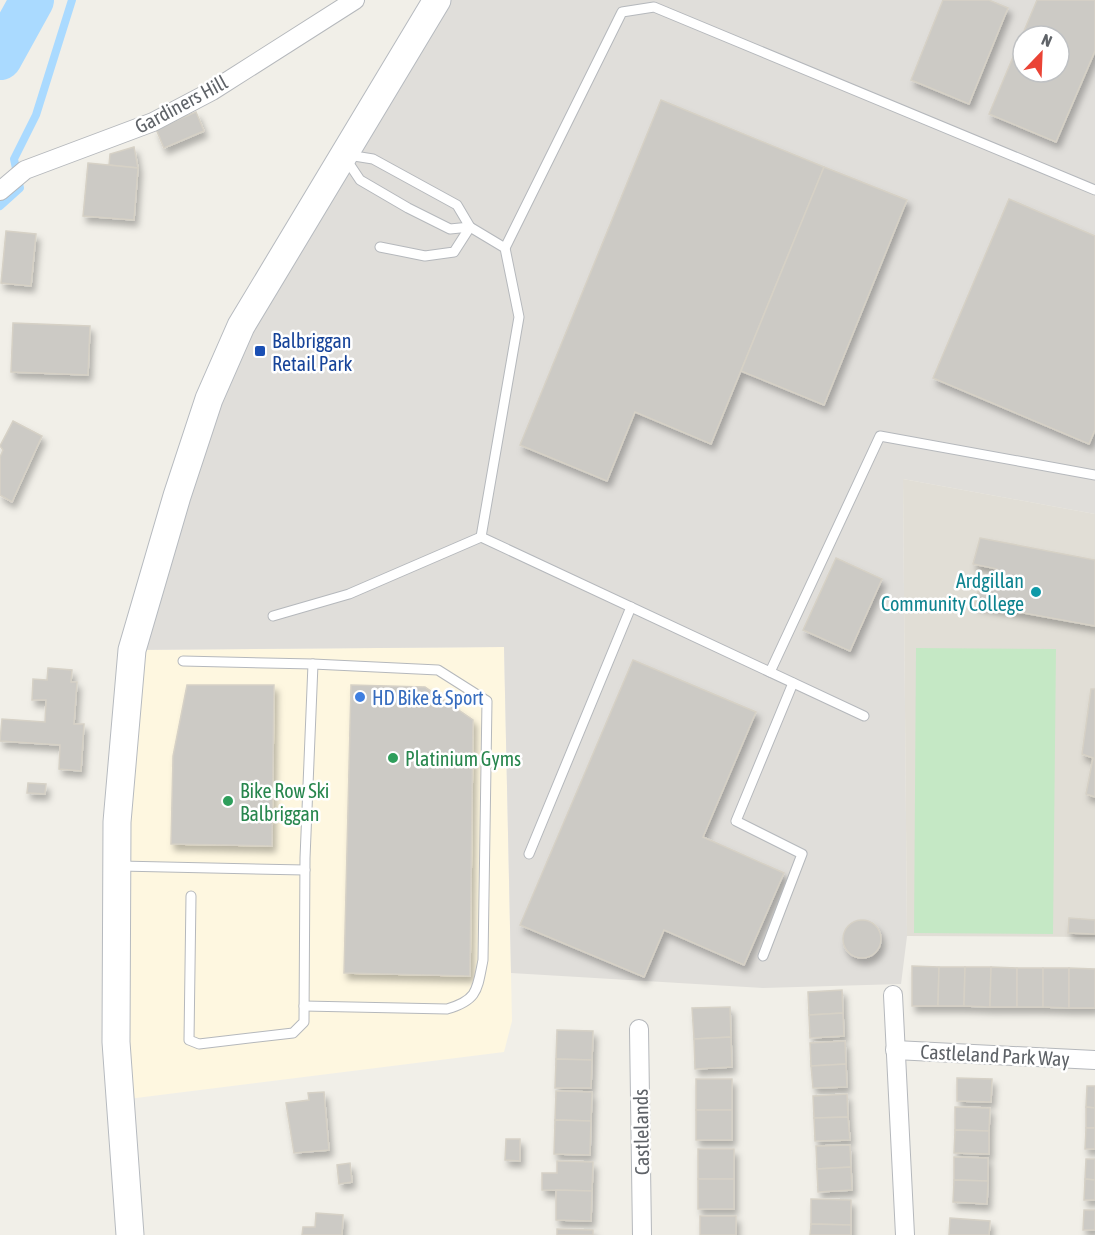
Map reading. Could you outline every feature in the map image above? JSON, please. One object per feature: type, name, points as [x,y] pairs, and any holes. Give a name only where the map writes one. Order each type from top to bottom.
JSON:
[{"type":"main road","points":[[130,1235],[116,1042],[117,822],[132,650],[177,496],[209,399],[241,326],[437,0]]},
{"type":"street","name":"Gardiners Hill","points":[[12,181],[153,122],[212,91],[355,0]]},
{"type":"street","name":"Castleland Park Way","points":[[893,995],[905,1235]]},
{"type":"street","name":"Castlelands","points":[[639,1029],[642,1235]]},
{"type":"street","name":"Castleland Park Way","points":[[895,1050],[1095,1060]]},
{"type":"lane","points":[[481,537],[519,317],[505,248],[622,12],[654,7],[1093,190],[1095,178]]},
{"type":"lane","points":[[343,155],[373,159],[457,205],[470,227],[505,248]]},
{"type":"lane","points":[[343,155],[360,180],[450,229],[470,227]]},
{"type":"lane","points":[[380,247],[425,256],[454,252],[470,227]]},
{"type":"lane","points":[[770,672],[880,436],[1095,475]]},
{"type":"lane","points":[[273,616],[349,594],[481,537],[864,716]]},
{"type":"lane","points":[[529,854],[631,607]]},
{"type":"lane","points":[[183,662],[313,664],[438,670],[487,701],[483,960],[478,986],[467,1003],[447,1009],[304,1006]]},
{"type":"lane","points":[[191,896],[189,1040],[199,1044],[293,1033],[304,1022],[304,870],[313,664]]},
{"type":"lane","points":[[763,956],[802,854],[736,821],[793,683]]},
{"type":"lane","points":[[117,866],[304,870]]},
{"type":"shaded area","points":[[437,0],[1095,0],[1095,514],[903,479],[907,936],[901,984],[763,988],[511,973],[504,647],[132,650],[209,399]]},
{"type":"shaded area","points":[[903,479],[1095,514],[1095,937],[907,936]]},
{"type":"shaded area","points":[[504,647],[512,1021],[504,1052],[120,1100],[132,650]]},
{"type":"green space","points":[[916,648],[1056,649],[1053,934],[914,933]]},
{"type":"building","points":[[943,0],[989,0],[1008,8],[969,104],[911,80]]},
{"type":"building","points":[[1037,0],[1095,0],[1095,51],[1056,142],[989,114],[1011,62],[1011,84],[1071,84],[1071,24],[1027,24]]},
{"type":"building","points":[[661,100],[824,167],[711,444],[635,412],[607,481],[520,445]]},
{"type":"building","points":[[196,112],[204,131],[164,148],[156,129]]},
{"type":"building","points":[[134,147],[138,168],[109,165],[110,154]]},
{"type":"building","points":[[88,163],[138,168],[134,220],[83,216]]},
{"type":"building","points":[[824,167],[907,200],[824,405],[741,371]]},
{"type":"building","points":[[1009,199],[1095,236],[1095,430],[1089,444],[933,378]]},
{"type":"building","points":[[6,231],[36,234],[31,286],[1,283]]},
{"type":"building","points":[[13,323],[90,326],[88,375],[11,372]]},
{"type":"building","points":[[13,421],[42,436],[12,502],[0,495],[0,457],[3,450],[0,446]]},
{"type":"building","name":"Ardgillan Community College","points":[[980,538],[1095,560],[1095,626],[975,604],[982,575],[996,581],[997,569],[973,564]]},
{"type":"building","points":[[836,558],[882,579],[850,651],[803,630]]},
{"type":"building","points":[[633,660],[756,712],[703,837],[784,873],[744,965],[664,930],[644,977],[520,925]]},
{"type":"building","points":[[48,668],[72,670],[71,682],[77,682],[74,724],[84,724],[81,771],[59,769],[60,745],[0,741],[2,719],[45,722],[46,700],[32,700],[33,679],[47,680]]},
{"type":"building","points":[[187,685],[274,685],[272,846],[171,844],[173,756]]},
{"type":"building","points":[[351,685],[425,687],[473,720],[470,976],[344,973]]},
{"type":"building","points":[[1091,689],[1095,689],[1095,797],[1086,794],[1093,758],[1082,754]]},
{"type":"building","points":[[28,783],[46,784],[45,794],[27,793]]},
{"type":"building","points":[[1069,918],[1095,920],[1095,934],[1068,933]]},
{"type":"building","points":[[862,920],[876,925],[881,939],[876,953],[862,958],[848,953],[843,939],[848,925]]},
{"type":"building","points":[[912,966],[939,967],[938,1006],[912,1006]]},
{"type":"building","points":[[939,967],[965,967],[964,1006],[938,1006]]},
{"type":"building","points":[[965,967],[991,967],[990,1007],[964,1006]]},
{"type":"building","points":[[991,967],[1017,968],[1017,1007],[990,1007]]},
{"type":"building","points":[[1017,968],[1043,968],[1043,1007],[1017,1007]]},
{"type":"building","points":[[1043,968],[1069,968],[1069,1008],[1043,1007]]},
{"type":"building","points":[[1069,968],[1095,969],[1095,1008],[1069,1008]]},
{"type":"building","points":[[842,990],[843,1013],[809,1015],[808,992]]},
{"type":"building","points":[[730,1007],[731,1037],[694,1039],[692,1008]]},
{"type":"building","points":[[843,1013],[844,1036],[810,1038],[809,1015]]},
{"type":"building","points":[[557,1030],[593,1031],[592,1060],[556,1059]]},
{"type":"building","points":[[731,1037],[732,1067],[695,1069],[694,1039]]},
{"type":"building","points":[[845,1041],[846,1064],[811,1066],[810,1043]]},
{"type":"building","points":[[556,1059],[592,1060],[591,1088],[555,1088]]},
{"type":"building","points":[[846,1064],[847,1087],[813,1088],[811,1066]]},
{"type":"building","points":[[957,1078],[992,1079],[991,1102],[957,1101]]},
{"type":"building","points":[[696,1079],[732,1079],[732,1110],[696,1110]]},
{"type":"building","points":[[1087,1086],[1095,1086],[1095,1108],[1086,1107]]},
{"type":"building","points":[[556,1091],[592,1092],[591,1121],[555,1120]]},
{"type":"building","points":[[324,1092],[329,1150],[294,1153],[286,1103],[309,1100],[308,1093]]},
{"type":"building","points":[[847,1094],[848,1117],[814,1118],[813,1096]]},
{"type":"building","points":[[955,1107],[990,1108],[989,1131],[955,1130]]},
{"type":"building","points":[[1086,1107],[1095,1108],[1095,1128],[1086,1128]]},
{"type":"building","points":[[696,1110],[732,1110],[732,1140],[696,1140]]},
{"type":"building","points":[[848,1117],[850,1140],[815,1141],[814,1118]]},
{"type":"building","points":[[555,1120],[591,1121],[590,1155],[554,1154]]},
{"type":"building","points":[[1086,1128],[1095,1128],[1095,1149],[1085,1149]]},
{"type":"building","points":[[955,1130],[989,1131],[989,1154],[954,1153]]},
{"type":"building","points":[[506,1139],[520,1139],[520,1161],[505,1160]]},
{"type":"building","points":[[850,1145],[851,1167],[817,1169],[816,1146]]},
{"type":"building","points":[[698,1149],[734,1149],[734,1179],[698,1179]]},
{"type":"building","points":[[954,1157],[988,1158],[988,1181],[954,1180]]},
{"type":"building","points":[[1086,1159],[1095,1159],[1095,1180],[1085,1179]]},
{"type":"building","points":[[557,1161],[593,1162],[592,1191],[542,1190],[542,1173],[557,1173]]},
{"type":"building","points":[[350,1163],[352,1182],[339,1184],[337,1165]]},
{"type":"building","points":[[851,1167],[852,1190],[818,1192],[817,1169]]},
{"type":"building","points":[[698,1179],[734,1179],[734,1209],[698,1209]]},
{"type":"building","points":[[1085,1179],[1095,1180],[1095,1200],[1084,1200]]},
{"type":"building","points":[[954,1180],[988,1181],[987,1204],[953,1202]]},
{"type":"building","points":[[556,1190],[592,1191],[591,1221],[556,1220]]},
{"type":"building","points":[[811,1199],[851,1200],[851,1225],[811,1224]]},
{"type":"building","points":[[1084,1210],[1095,1210],[1095,1230],[1083,1230]]},
{"type":"building","points":[[316,1213],[343,1215],[342,1235],[302,1235],[303,1227],[315,1227]]},
{"type":"building","points":[[700,1216],[736,1216],[736,1235],[700,1235]]},
{"type":"building","points":[[950,1218],[990,1221],[989,1235],[949,1235]]},
{"type":"building","points":[[811,1224],[851,1225],[851,1235],[810,1235]]},
{"type":"building","points":[[557,1229],[593,1230],[593,1235],[557,1235]]},
{"type":"waterway","points":[[0,58],[32,0]]},
{"type":"waterway","points":[[0,206],[20,188],[14,159],[36,115],[72,0]]},
{"type":"place","name":"Balbriggan Retail Park","points":[[260,351]]},
{"type":"place","name":"Ardgillan Community College","points":[[1036,592]]},
{"type":"place","name":"HD Bike & Sport","points":[[360,697]]},
{"type":"place","name":"Platinium Gyms","points":[[393,758]]},
{"type":"place","name":"Bike Row Ski Balbriggan","points":[[228,801]]}]
